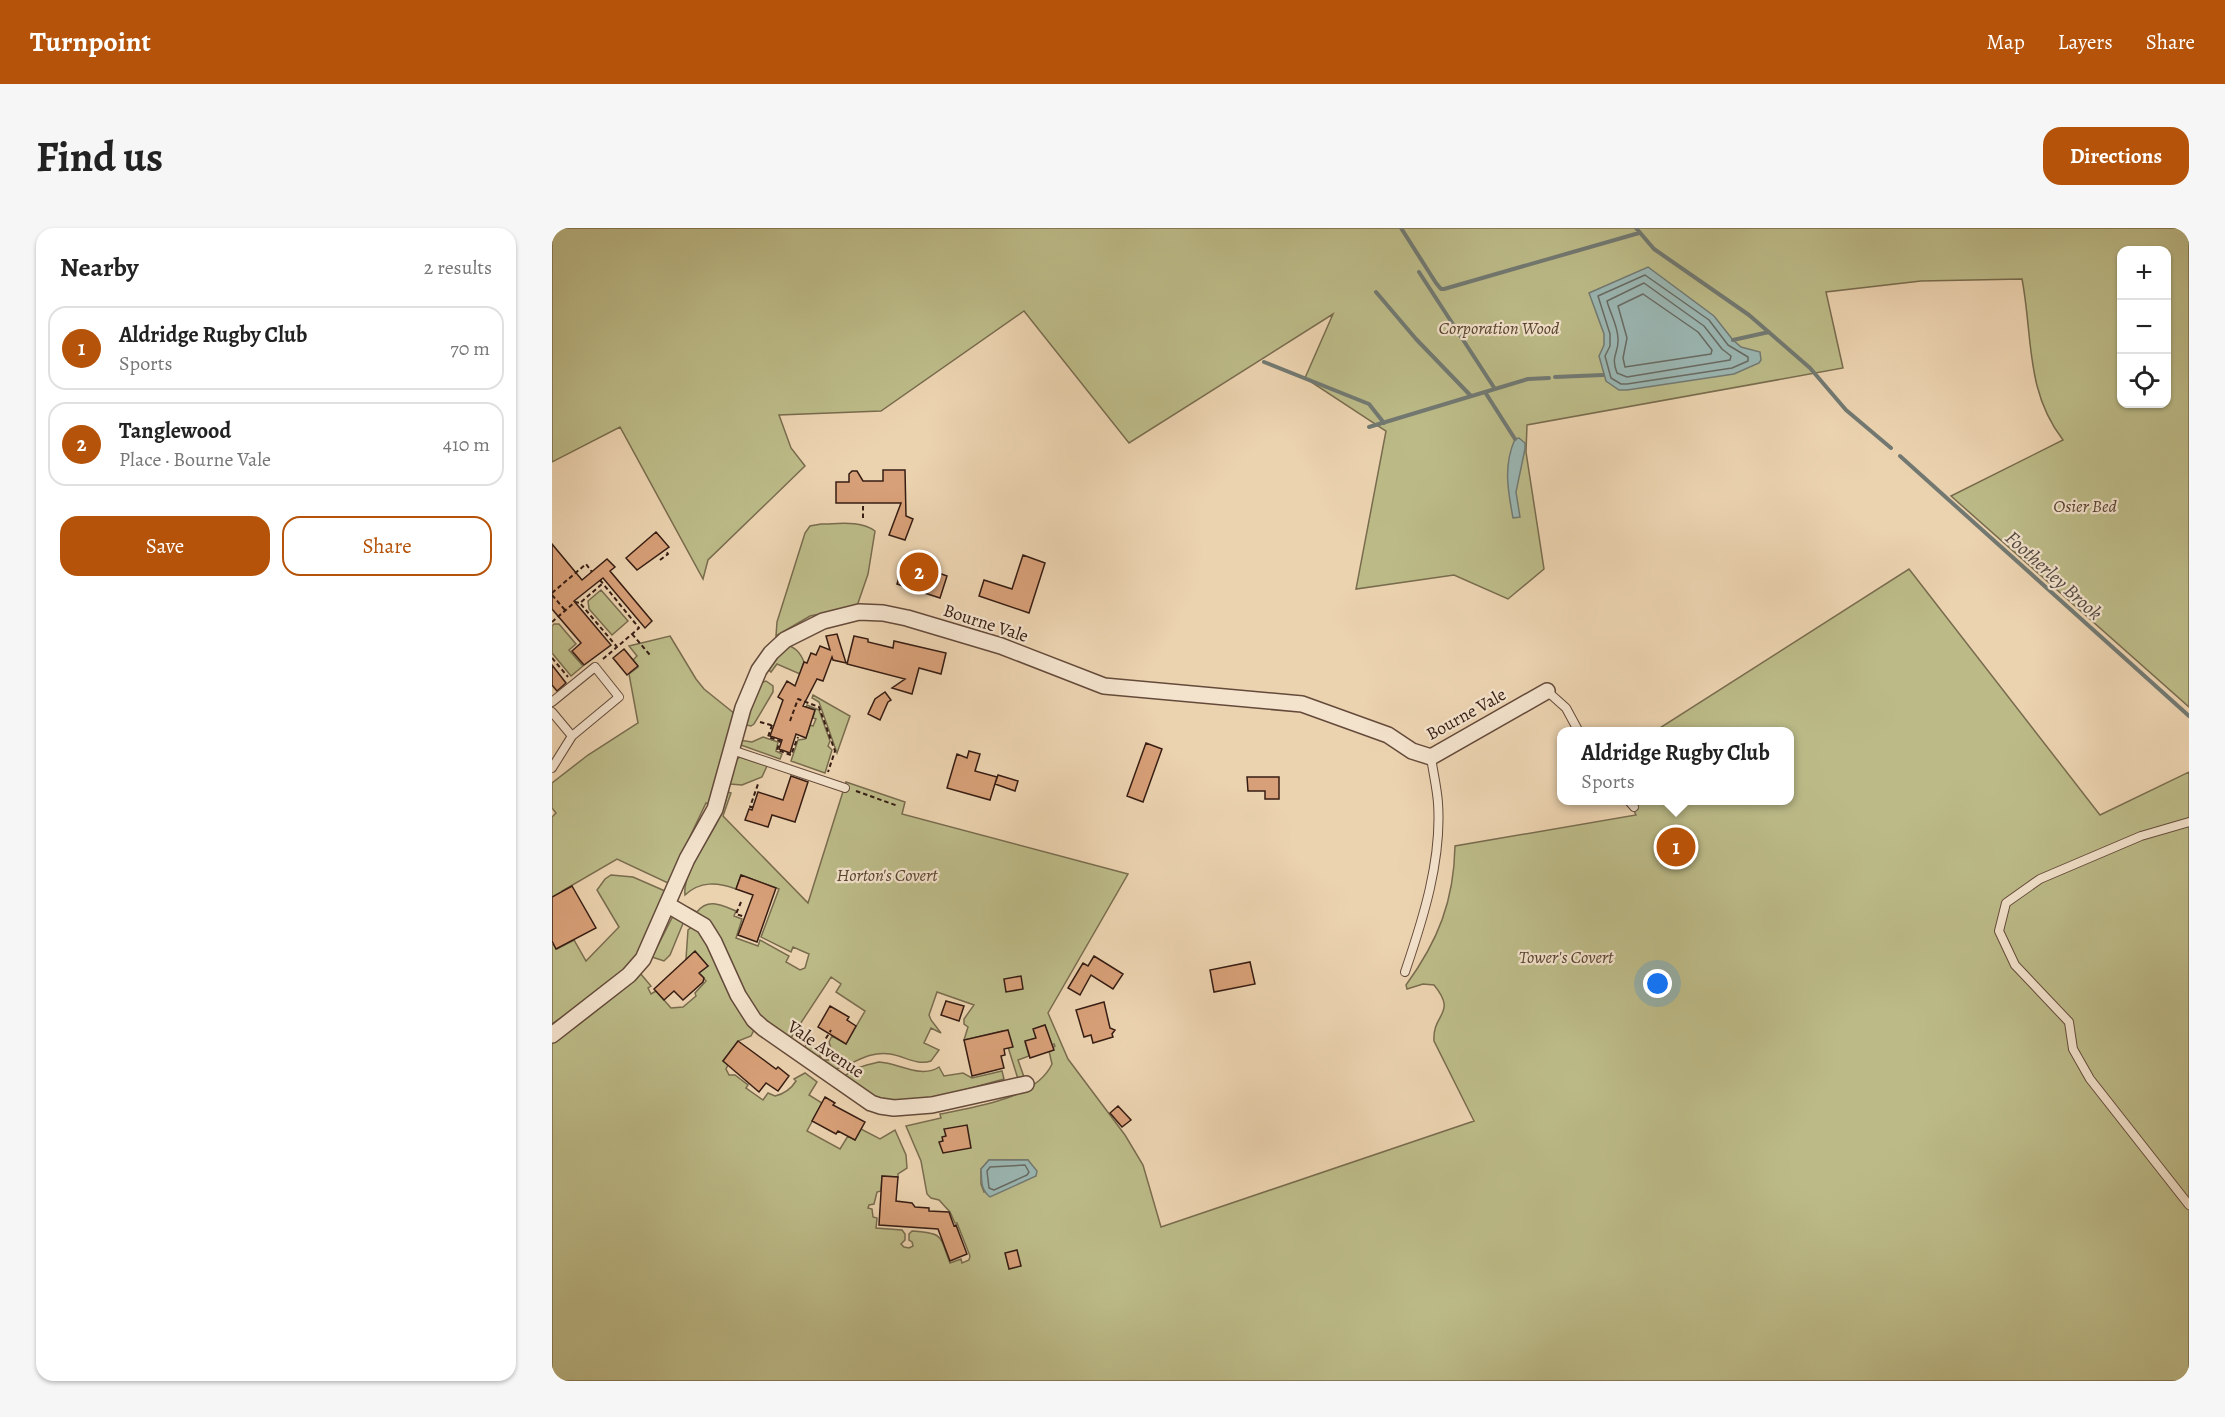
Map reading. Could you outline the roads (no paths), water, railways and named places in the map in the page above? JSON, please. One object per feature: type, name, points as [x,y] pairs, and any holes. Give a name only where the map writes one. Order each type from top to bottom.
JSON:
[{"type":"street","name":"Bourne Vale","points":[[552,1035],[628,975],[644,959],[668,905],[670,889],[715,809],[747,699],[759,670],[771,653],[785,640],[812,625],[864,612],[907,618],[1001,646],[1104,686],[1302,704],[1388,735],[1412,751],[1431,757],[1548,691]]},
{"type":"street","name":"Vale Avenue","points":[[668,905],[704,926],[719,953],[732,985],[758,1024],[871,1103],[894,1108],[932,1105],[1026,1084]]},
{"type":"lane","points":[[552,702],[594,667],[619,697],[572,736],[552,768]]},
{"type":"lane","points":[[1548,691],[1566,708],[1576,727]]},
{"type":"lane","points":[[552,712],[572,736]]},
{"type":"lane","points":[[732,750],[844,788]]},
{"type":"lane","points":[[1405,972],[1423,919],[1432,881],[1437,840],[1438,803],[1431,757]]},
{"type":"lane","points":[[2189,822],[2141,836],[2040,879],[2006,903],[1999,932],[2014,965],[2044,993],[2069,1022],[2073,1049],[2090,1079],[2189,1205]]},
{"type":"water","points":[[1648,267],[1714,316],[1741,347],[1760,352],[1759,363],[1734,374],[1627,390],[1619,390],[1606,381],[1599,356],[1604,345],[1604,334],[1589,293]]},
{"type":"water","points":[[1519,438],[1525,443],[1516,492],[1520,517],[1513,518],[1508,488],[1508,469],[1511,449],[1515,439]]},
{"type":"water","points":[[989,1160],[1028,1160],[1037,1171],[1036,1176],[990,1197],[983,1188],[981,1169]]},
{"type":"waterway","points":[[1401,228],[1441,289],[1639,233]]},
{"type":"waterway","name":"Footherley Brook","points":[[1636,228],[1654,249],[1749,315],[1810,368],[1846,410],[1891,448]]},
{"type":"waterway","points":[[1419,272],[1495,389]]},
{"type":"waterway","points":[[1376,292],[1416,339],[1471,396]]},
{"type":"waterway","points":[[1733,340],[1769,332]]},
{"type":"waterway","points":[[1264,362],[1369,404],[1384,423]]},
{"type":"waterway","points":[[1555,377],[1603,375]]},
{"type":"waterway","points":[[1369,427],[1528,379],[1549,378]]},
{"type":"waterway","points":[[1485,392],[1515,439]]},
{"type":"waterway","name":"Footherley Brook","points":[[1900,456],[2189,716]]},
{"type":"place","name":"Tanglewood","points":[[919,572]]},
{"type":"place","name":"Aldridge Rugby Club","points":[[1676,847]]},
{"type":"park label","name":"Corporation Wood","points":[[1499,328]]},
{"type":"park label","name":"Osier Bed","points":[[2085,506]]},
{"type":"park label","name":"Horton's Covert","points":[[887,875]]},
{"type":"park label","name":"Tower's Covert","points":[[1566,957]]}]
